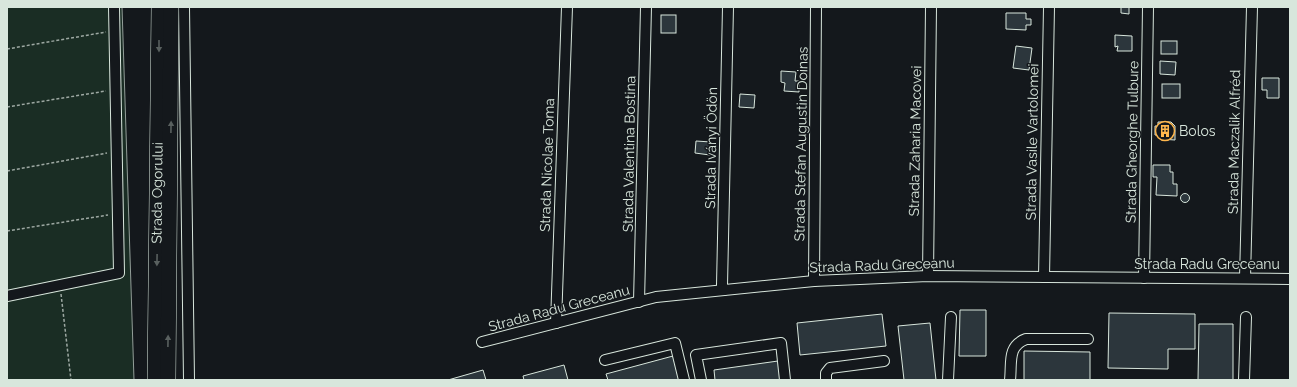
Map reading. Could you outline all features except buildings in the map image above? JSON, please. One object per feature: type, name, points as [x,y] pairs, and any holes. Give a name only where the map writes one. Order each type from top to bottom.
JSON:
[{"type":"highway","name":"Strada Ogorului","points":[[155,380],[159,7]]},
{"type":"highway","name":"Strada Ogorului","points":[[168,380],[171,7]]},
{"type":"street","points":[[7,296],[119,273],[114,7]]},
{"type":"street","points":[[184,7],[189,380]]},
{"type":"street","name":"Strada Nicolae Toma","points":[[556,323],[567,7]]},
{"type":"street","name":"Strada Valentina Bostina","points":[[639,302],[646,7]]},
{"type":"street","name":"Strada Iványi Ödön","points":[[724,290],[722,284],[728,7]]},
{"type":"street","name":"Strada Stefan Augustin Doinas","points":[[814,280],[816,7]]},
{"type":"street","name":"Strada Zaharia Macovei","points":[[928,276],[931,7]]},
{"type":"street","name":"Strada Vasile Vartolomei","points":[[1044,276],[1049,7]]},
{"type":"street","name":"Strada Gheorghe Tulbure","points":[[1144,278],[1148,7]]},
{"type":"street","name":"Strada Maczalik Alfréd","points":[[1245,278],[1252,7]]},
{"type":"street","name":"Strada Radu Greceanu","points":[[482,342],[656,297],[814,280],[928,276],[1290,279]]},
{"type":"street","points":[[948,380],[951,317]]},
{"type":"street","points":[[1244,380],[1246,317]]},
{"type":"street","points":[[1010,380],[1013,348],[1018,342],[1026,339],[1088,338]]},
{"type":"street","points":[[605,360],[675,343],[684,380]]},
{"type":"street","points":[[701,380],[696,356],[781,343],[785,380]]},
{"type":"street","points":[[826,380],[826,374],[830,368],[884,361]]},
{"type":"path","points":[[7,48],[115,31]]},
{"type":"path","points":[[7,107],[116,90]]},
{"type":"path","points":[[7,171],[117,151]]},
{"type":"path","points":[[7,231],[118,214]]},
{"type":"path","points":[[60,284],[71,380]]},
{"type":"green space","points":[[7,7],[122,7],[134,380],[7,380]]},
{"type":"place","name":"Bolos","points":[[1165,131]]}]
